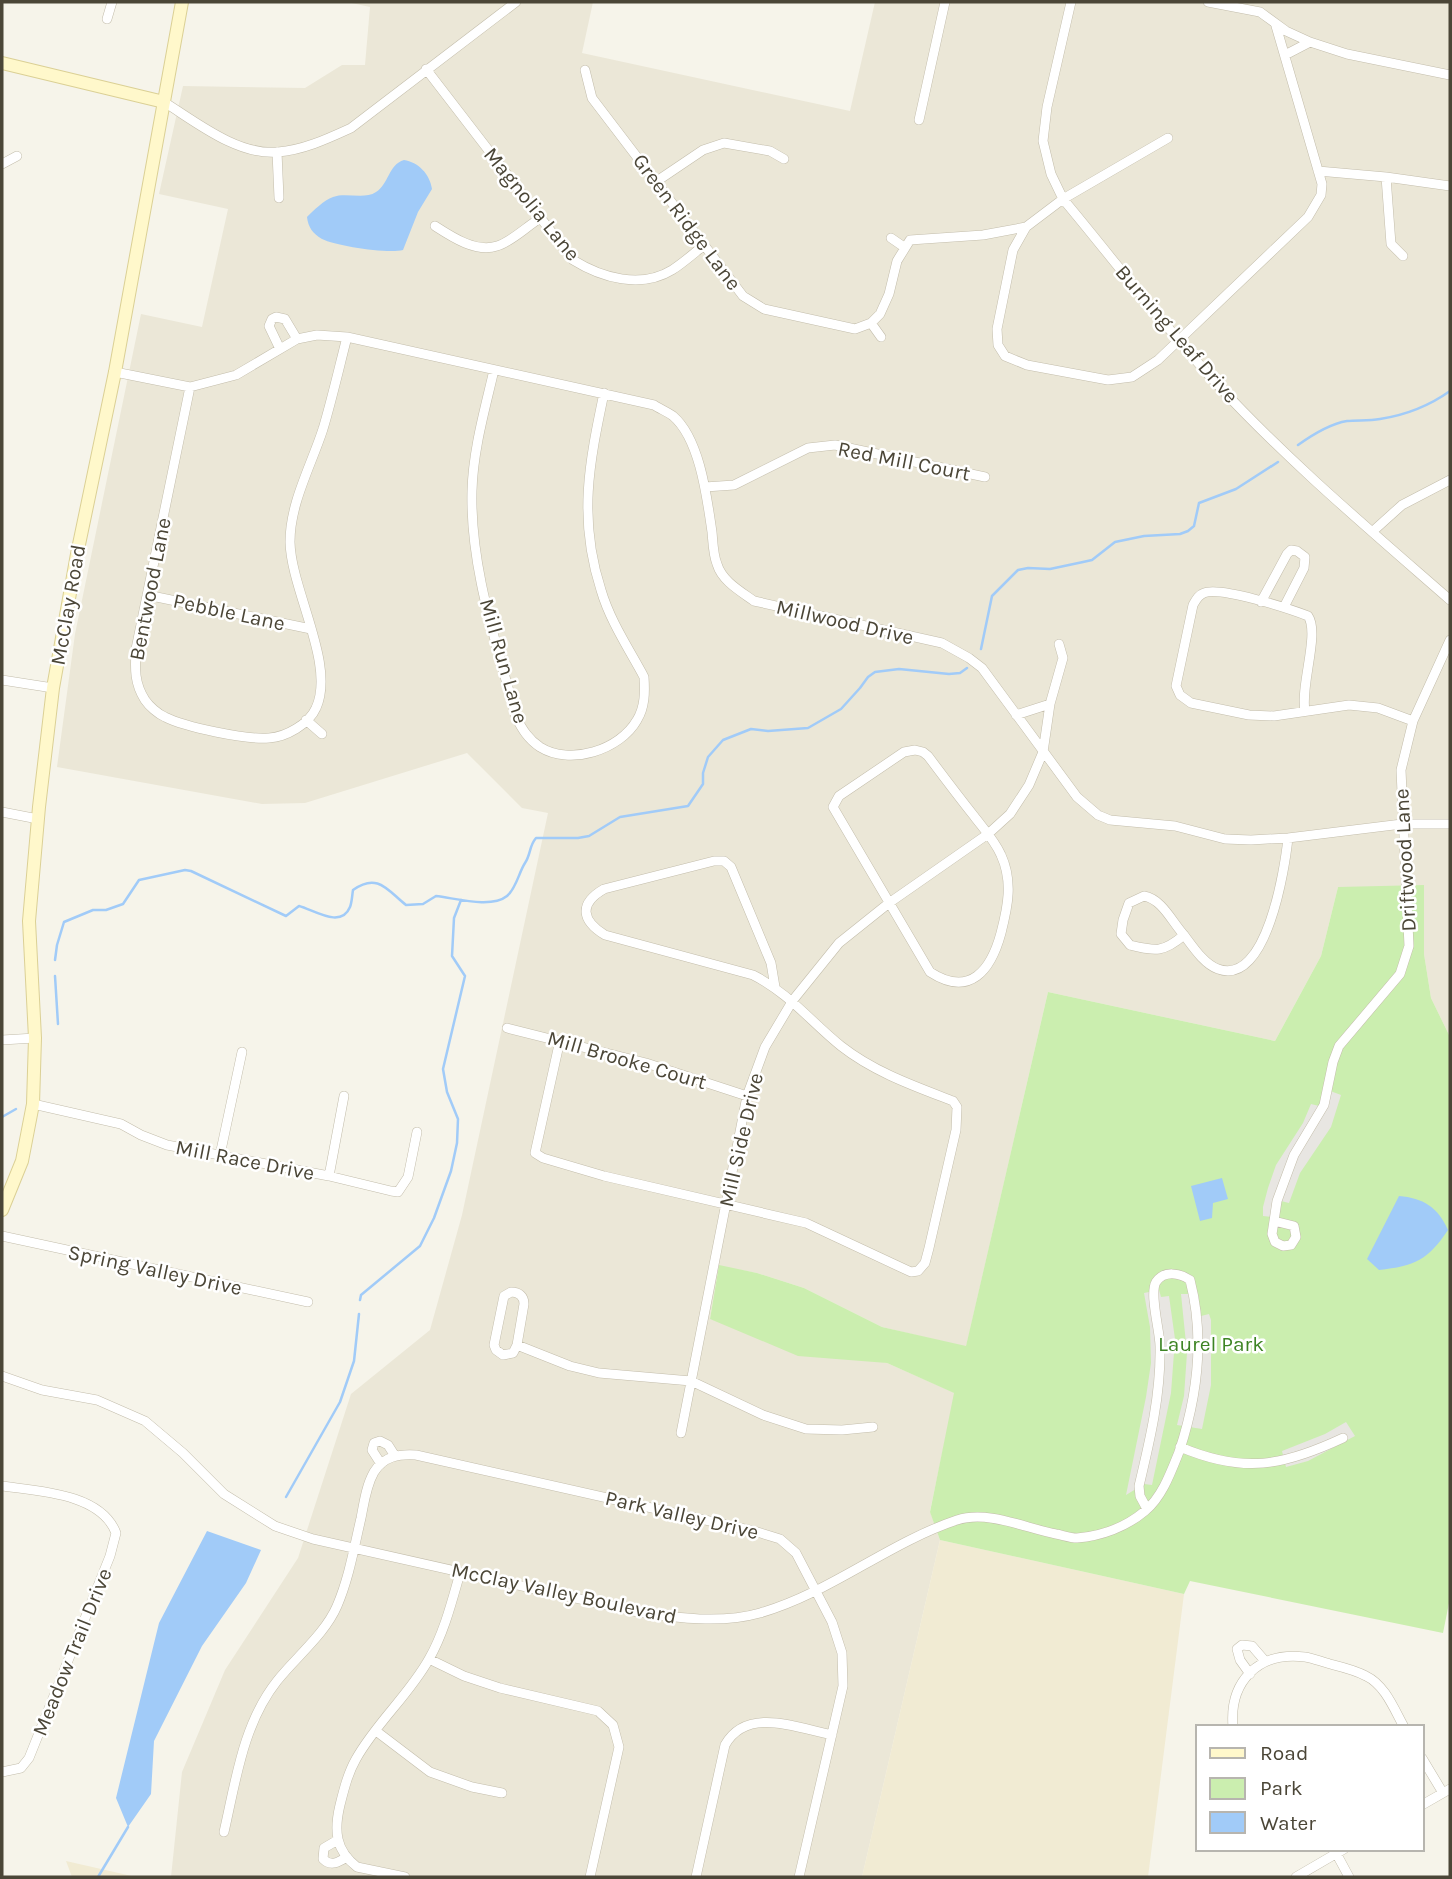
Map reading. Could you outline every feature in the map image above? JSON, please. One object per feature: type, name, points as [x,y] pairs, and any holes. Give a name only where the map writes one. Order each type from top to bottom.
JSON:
[{"type":"main road","name":"McClay Road","points":[[2,1210],[22,1161],[33,1104],[35,1038],[29,921],[53,688],[77,554],[115,372],[182,2]]},
{"type":"main road","points":[[2,63],[164,102]]},
{"type":"street","points":[[107,19],[112,2]]},
{"type":"street","points":[[164,102],[218,137],[237,145],[277,152],[321,141],[351,128],[516,2]]},
{"type":"street","points":[[919,120],[945,2]]},
{"type":"street","name":"Burning Leaf Drive","points":[[1071,2],[1047,107],[1043,141],[1051,174],[1063,199],[1216,383],[1264,432],[1450,600]]},
{"type":"street","points":[[1208,2],[1260,12],[1276,26],[1310,42],[1348,54],[1450,75]]},
{"type":"street","points":[[1168,138],[1063,199],[1026,227],[1014,247],[997,329],[998,345],[1005,356],[1027,365],[1108,380],[1132,377],[1158,360],[1308,217],[1321,195],[1322,184],[1276,26]]},
{"type":"street","points":[[1285,55],[1310,42]]},
{"type":"street","name":"Magnolia Lane","points":[[426,69],[573,260],[594,273],[620,279],[642,280],[671,270],[703,246]]},
{"type":"street","name":"Green Ridge Lane","points":[[585,70],[592,98],[743,296],[764,309],[855,328],[871,323]]},
{"type":"street","points":[[657,181],[703,150],[724,143],[770,151],[784,159]]},
{"type":"street","points":[[277,152],[279,198]]},
{"type":"street","points":[[2,164],[17,156]]},
{"type":"street","points":[[1318,171],[1386,177],[1450,187]]},
{"type":"street","points":[[1386,177],[1391,244],[1403,256]]},
{"type":"street","points":[[435,226],[455,239],[485,248],[499,246],[539,219]]},
{"type":"street","points":[[881,337],[871,323],[880,314],[889,294],[897,261],[910,240],[1026,227]]},
{"type":"street","points":[[999,232],[1014,247]]},
{"type":"street","points":[[891,237],[904,247]]},
{"type":"street","points":[[280,349],[269,326],[272,319],[285,319],[297,339]]},
{"type":"street","name":"Millwood Drive","points":[[115,372],[190,387],[236,375],[297,339],[317,335],[347,337],[654,405],[672,415],[682,426],[690,442],[705,487],[717,564],[724,577],[754,601],[942,643],[969,658],[982,668],[1077,797],[1098,815],[1110,820],[1175,826],[1225,838],[1288,838],[1402,824],[1450,824]]},
{"type":"street","points":[[323,734],[306,720],[315,712],[321,682],[310,629],[296,582],[290,542],[294,510],[322,431],[347,337]]},
{"type":"street","name":"Mill Run Lane","points":[[494,370],[478,438],[472,491],[474,535],[481,580],[516,717],[526,735],[541,748],[569,755],[607,747],[622,738],[637,721],[643,707],[645,691],[644,677],[601,593],[588,530],[587,492],[604,393]]},
{"type":"street","name":"Bentwood Lane","points":[[190,387],[136,649],[135,678],[146,702],[163,716],[223,732],[270,738],[284,735],[306,720]]},
{"type":"street","name":"Red Mill Court","points":[[705,487],[734,485],[808,447],[835,445],[985,477]]},
{"type":"street","points":[[1372,532],[1402,505],[1450,480]]},
{"type":"street","points":[[1261,602],[1287,554],[1297,551],[1305,557],[1304,568],[1284,607]]},
{"type":"street","points":[[1305,711],[1307,666],[1313,626],[1308,616],[1284,607],[1214,592],[1206,592],[1198,597],[1193,605],[1176,686],[1180,695],[1191,703],[1249,715],[1274,716],[1349,705],[1378,708],[1413,721]]},
{"type":"street","name":"Pebble Lane","points":[[147,595],[310,629]]},
{"type":"street","name":"Driftwood Lane","points":[[1274,1221],[1277,1201],[1294,1155],[1324,1105],[1339,1046],[1402,969],[1409,946],[1401,770],[1413,721],[1450,639]]},
{"type":"street","name":"Mill Side Drive","points":[[681,1433],[747,1096],[765,1047],[793,1000],[839,943],[889,903],[988,834],[1010,814],[1030,785],[1043,752],[1050,704],[1063,658],[1059,644]]},
{"type":"street","points":[[2,680],[53,688]]},
{"type":"street","points":[[1017,715],[1050,704]]},
{"type":"street","points":[[904,752],[923,752],[988,834],[1001,853],[1008,875],[1007,908],[995,953],[983,973],[968,981],[949,981],[930,972],[834,807],[839,796],[904,752]]},
{"type":"street","points":[[2,812],[38,819]]},
{"type":"street","points":[[1184,935],[1171,946],[1161,950],[1130,945],[1121,934],[1129,903],[1144,896],[1152,897],[1159,903],[1203,958],[1217,969],[1235,970],[1247,963],[1272,918],[1285,865],[1288,838]]},
{"type":"street","points":[[560,1040],[535,1153],[543,1158],[604,1176],[806,1223],[911,1272],[918,1271],[925,1263],[956,1130],[957,1107],[953,1101],[905,1083],[860,1060],[841,1046],[793,1000],[753,975],[606,935],[589,921],[585,911],[587,904],[590,898],[604,889],[724,860],[731,867],[771,963],[775,987]]},
{"type":"street","name":"Mill Brooke Court","points":[[507,1028],[646,1063],[747,1096]]},
{"type":"street","points":[[2,1040],[35,1038]]},
{"type":"street","points":[[220,1155],[242,1052]]},
{"type":"street","points":[[329,1177],[344,1096]]},
{"type":"street","name":"Mill Race Drive","points":[[33,1104],[121,1124],[157,1142],[398,1192],[408,1177],[417,1132]]},
{"type":"street","name":"Spring Valley Drive","points":[[2,1236],[308,1302]]},
{"type":"street","points":[[1172,1274],[1182,1274],[1189,1280],[1194,1297],[1198,1340],[1199,1367],[1195,1391],[1180,1447],[1170,1477],[1147,1509],[1140,1496],[1139,1486],[1160,1386],[1160,1334],[1153,1291],[1157,1280],[1163,1275],[1172,1274]]},
{"type":"street","points":[[511,1292],[520,1294],[524,1299],[517,1345],[513,1353],[503,1355],[494,1345],[504,1296],[511,1292]]},
{"type":"street","points":[[517,1345],[570,1366],[599,1373],[691,1381],[763,1415],[806,1429],[873,1427]]},
{"type":"street","name":"McClay Valley Boulevard","points":[[2,1376],[42,1390],[78,1395],[119,1408],[145,1421],[166,1437],[224,1494],[275,1526],[313,1539],[460,1573],[638,1612],[678,1618],[718,1619],[758,1614],[817,1590],[929,1532],[958,1520],[986,1517],[1075,1538],[1113,1531],[1147,1509]]},
{"type":"street","points":[[1180,1447],[1245,1465],[1269,1464],[1307,1455],[1343,1438]]},
{"type":"street","name":"Park Valley Drive","points":[[224,1832],[240,1762],[256,1713],[277,1681],[309,1646],[336,1609],[355,1547],[368,1484],[381,1464],[372,1450],[374,1443],[380,1441],[388,1445],[395,1455],[425,1457],[768,1535],[780,1539],[796,1553],[832,1622],[842,1653],[843,1686],[799,1877]]},
{"type":"street","points":[[381,1464],[395,1455]]},
{"type":"street","name":"Meadow Trail Drive","points":[[2,1486],[68,1496],[81,1501],[107,1517],[116,1533],[110,1556],[33,1750],[21,1768],[2,1772]]},
{"type":"street","points":[[405,1877],[357,1867],[336,1840],[337,1817],[350,1772],[360,1752],[429,1658],[449,1610],[460,1573]]},
{"type":"street","points":[[1250,1674],[1237,1649],[1242,1645],[1252,1646],[1265,1661]]},
{"type":"street","points":[[1233,1725],[1235,1696],[1244,1678],[1265,1661],[1290,1656],[1307,1657],[1367,1676],[1383,1692],[1403,1725]]},
{"type":"street","points":[[429,1658],[464,1676],[500,1688],[598,1711],[613,1725],[619,1747],[590,1877]]},
{"type":"street","points":[[695,1877],[725,1745],[730,1736],[752,1723],[767,1722],[832,1735]]},
{"type":"street","points":[[376,1731],[430,1772],[471,1787],[502,1793]]},
{"type":"street","points":[[1424,1761],[1447,1791],[1424,1804]]},
{"type":"street","points":[[336,1840],[324,1848],[323,1859],[333,1864],[347,1857]]},
{"type":"street","points":[[1296,1877],[1338,1851],[1349,1877]]},
{"type":"shaded area","points":[[347,2],[593,2],[582,53],[850,111],[875,2],[1450,2],[1450,1037],[1431,998],[1424,954],[1338,887],[1321,956],[1275,1041],[1048,992],[966,1347],[882,1327],[804,1288],[757,1273],[719,1266],[710,1319],[887,1363],[955,1393],[930,1511],[940,1540],[862,1877],[171,1877],[182,1772],[225,1670],[298,1558],[351,1394],[430,1330],[462,1215],[548,813],[522,808],[467,753],[305,803],[262,804],[57,767],[75,634],[141,314],[202,327],[228,209],[159,194],[183,86],[305,88],[342,65],[365,65],[370,7]]},
{"type":"shaded area","points":[[1325,1089],[1341,1095],[1331,1127],[1300,1173],[1289,1203],[1277,1200],[1273,1217],[1263,1216],[1263,1207],[1276,1165],[1303,1123],[1311,1104],[1319,1106]]},
{"type":"shaded area","points":[[1159,1290],[1161,1297],[1169,1296],[1175,1339],[1171,1393],[1152,1485],[1144,1484],[1126,1495],[1151,1363],[1150,1327],[1144,1293]]},
{"type":"shaded area","points":[[1181,1294],[1198,1294],[1201,1316],[1209,1314],[1211,1320],[1211,1385],[1202,1429],[1177,1425],[1184,1396],[1187,1353]]},
{"type":"shaded area","points":[[1346,1422],[1355,1436],[1308,1461],[1286,1467],[1282,1451],[1325,1434]]},
{"type":"shaded area","points":[[940,1540],[1184,1594],[1148,1877],[862,1877]]},
{"type":"shaded area","points":[[66,1861],[136,1877],[72,1877]]},
{"type":"green space","name":"Laurel Park","points":[[1424,885],[1424,954],[1431,998],[1450,1037],[1450,1598],[1443,1633],[1190,1581],[1184,1594],[940,1540],[930,1512],[954,1393],[887,1363],[798,1356],[710,1319],[719,1265],[757,1273],[804,1288],[882,1327],[966,1346],[1048,992],[1275,1041],[1321,956],[1338,887]]},
{"type":"water","points":[[404,160],[414,163],[422,170],[429,178],[432,189],[418,212],[403,250],[374,250],[338,244],[322,239],[311,230],[307,217],[322,203],[338,196],[376,192],[395,166]]},
{"type":"water","points":[[1222,1178],[1228,1199],[1213,1203],[1212,1218],[1200,1221],[1191,1186]]},
{"type":"water","points":[[1399,1196],[1429,1205],[1440,1215],[1448,1230],[1420,1260],[1379,1270],[1367,1259]]},
{"type":"water","points":[[207,1531],[261,1550],[246,1583],[202,1646],[154,1741],[151,1794],[128,1827],[116,1798],[159,1623]]},
{"type":"waterway","points":[[1298,445],[1334,425],[1399,415],[1417,409],[1450,391]]},
{"type":"waterway","points":[[981,649],[992,596],[1018,570],[1050,569],[1092,560],[1115,542],[1188,531],[1194,526],[1199,503],[1236,489],[1278,462]]},
{"type":"waterway","points":[[55,960],[64,922],[93,910],[106,910],[123,904],[139,880],[185,870],[286,916],[299,906],[327,916],[340,917],[350,907],[353,890],[369,883],[376,883],[388,889],[406,905],[423,904],[436,896],[483,902],[500,900],[513,889],[536,838],[589,836],[620,817],[688,806],[703,784],[708,757],[723,740],[751,729],[768,731],[808,728],[841,709],[875,672],[899,669],[949,674],[960,673],[967,668]]},
{"type":"waterway","points":[[360,1300],[361,1295],[420,1246],[434,1218],[451,1171],[457,1143],[458,1119],[447,1092],[443,1069],[465,976],[452,956],[454,918],[461,900]]},
{"type":"waterway","points":[[55,976],[58,1024]]},
{"type":"waterway","points":[[2,1117],[16,1109]]},
{"type":"waterway","points":[[286,1497],[340,1402],[354,1361],[359,1314]]},
{"type":"waterway","points":[[98,1877],[128,1827]]}]
